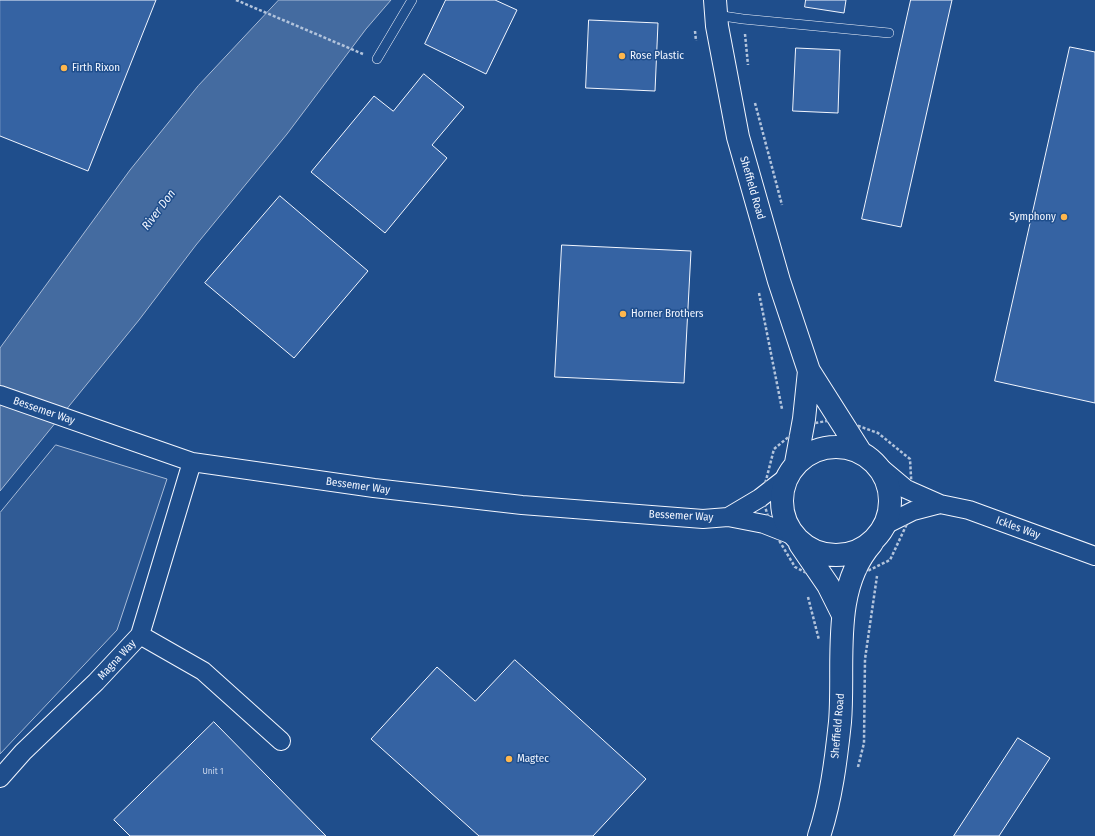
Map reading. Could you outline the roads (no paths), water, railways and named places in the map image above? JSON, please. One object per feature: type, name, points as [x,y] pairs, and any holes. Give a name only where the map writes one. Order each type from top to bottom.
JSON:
[{"type":"main road","name":"Sheffield Road","points":[[716,7],[738,137],[779,281],[808,371],[849,421],[868,458]]},
{"type":"main road","name":"Sheffield Road","points":[[792,470],[803,425],[808,371]]},
{"type":"main road","points":[[845,447],[868,458],[881,470],[889,489],[890,503],[880,532],[866,547],[843,556],[820,554],[808,549],[795,538],[784,521],[781,503],[782,492],[792,470],[811,453],[825,448],[845,447]]},
{"type":"main road","name":"Sheffield Road","points":[[819,836],[834,774],[840,721],[843,615],[851,579],[862,554],[880,532]]},
{"type":"main road","name":"Sheffield Road","points":[[795,538],[817,587],[843,615]]},
{"type":"street","name":"Bessemer Way","points":[[0,395],[192,462],[374,488],[522,505],[703,519],[728,517],[771,527],[795,538]]},
{"type":"street","name":"Ickles Way","points":[[868,458],[906,489],[940,504],[970,510],[1095,556]]},
{"type":"street","name":"Magna Way","points":[[0,778],[23,752],[96,682],[140,635],[192,462]]},
{"type":"street","name":"Bessemer Way","points":[[728,517],[762,496],[792,470]]},
{"type":"street","name":"Ickles Way","points":[[880,532],[913,512],[940,504]]},
{"type":"street","points":[[140,635],[204,671],[281,741]]},
{"type":"lane","points":[[376,59],[412,0]]},
{"type":"lane","points":[[716,7],[743,19],[889,33]]},
{"type":"water","name":"River Don","points":[[279,0],[391,0],[366,29],[287,134],[196,245],[139,320],[0,491],[0,348],[130,170],[198,86]]},
{"type":"place","name":"Rose Plastic","points":[[622,56]]},
{"type":"place","name":"Firth Rixon","points":[[64,68]]},
{"type":"place","name":"Symphony","points":[[1064,217]]},
{"type":"place","name":"Horner Brothers","points":[[623,314]]},
{"type":"place","name":"Magtec","points":[[509,759]]}]
